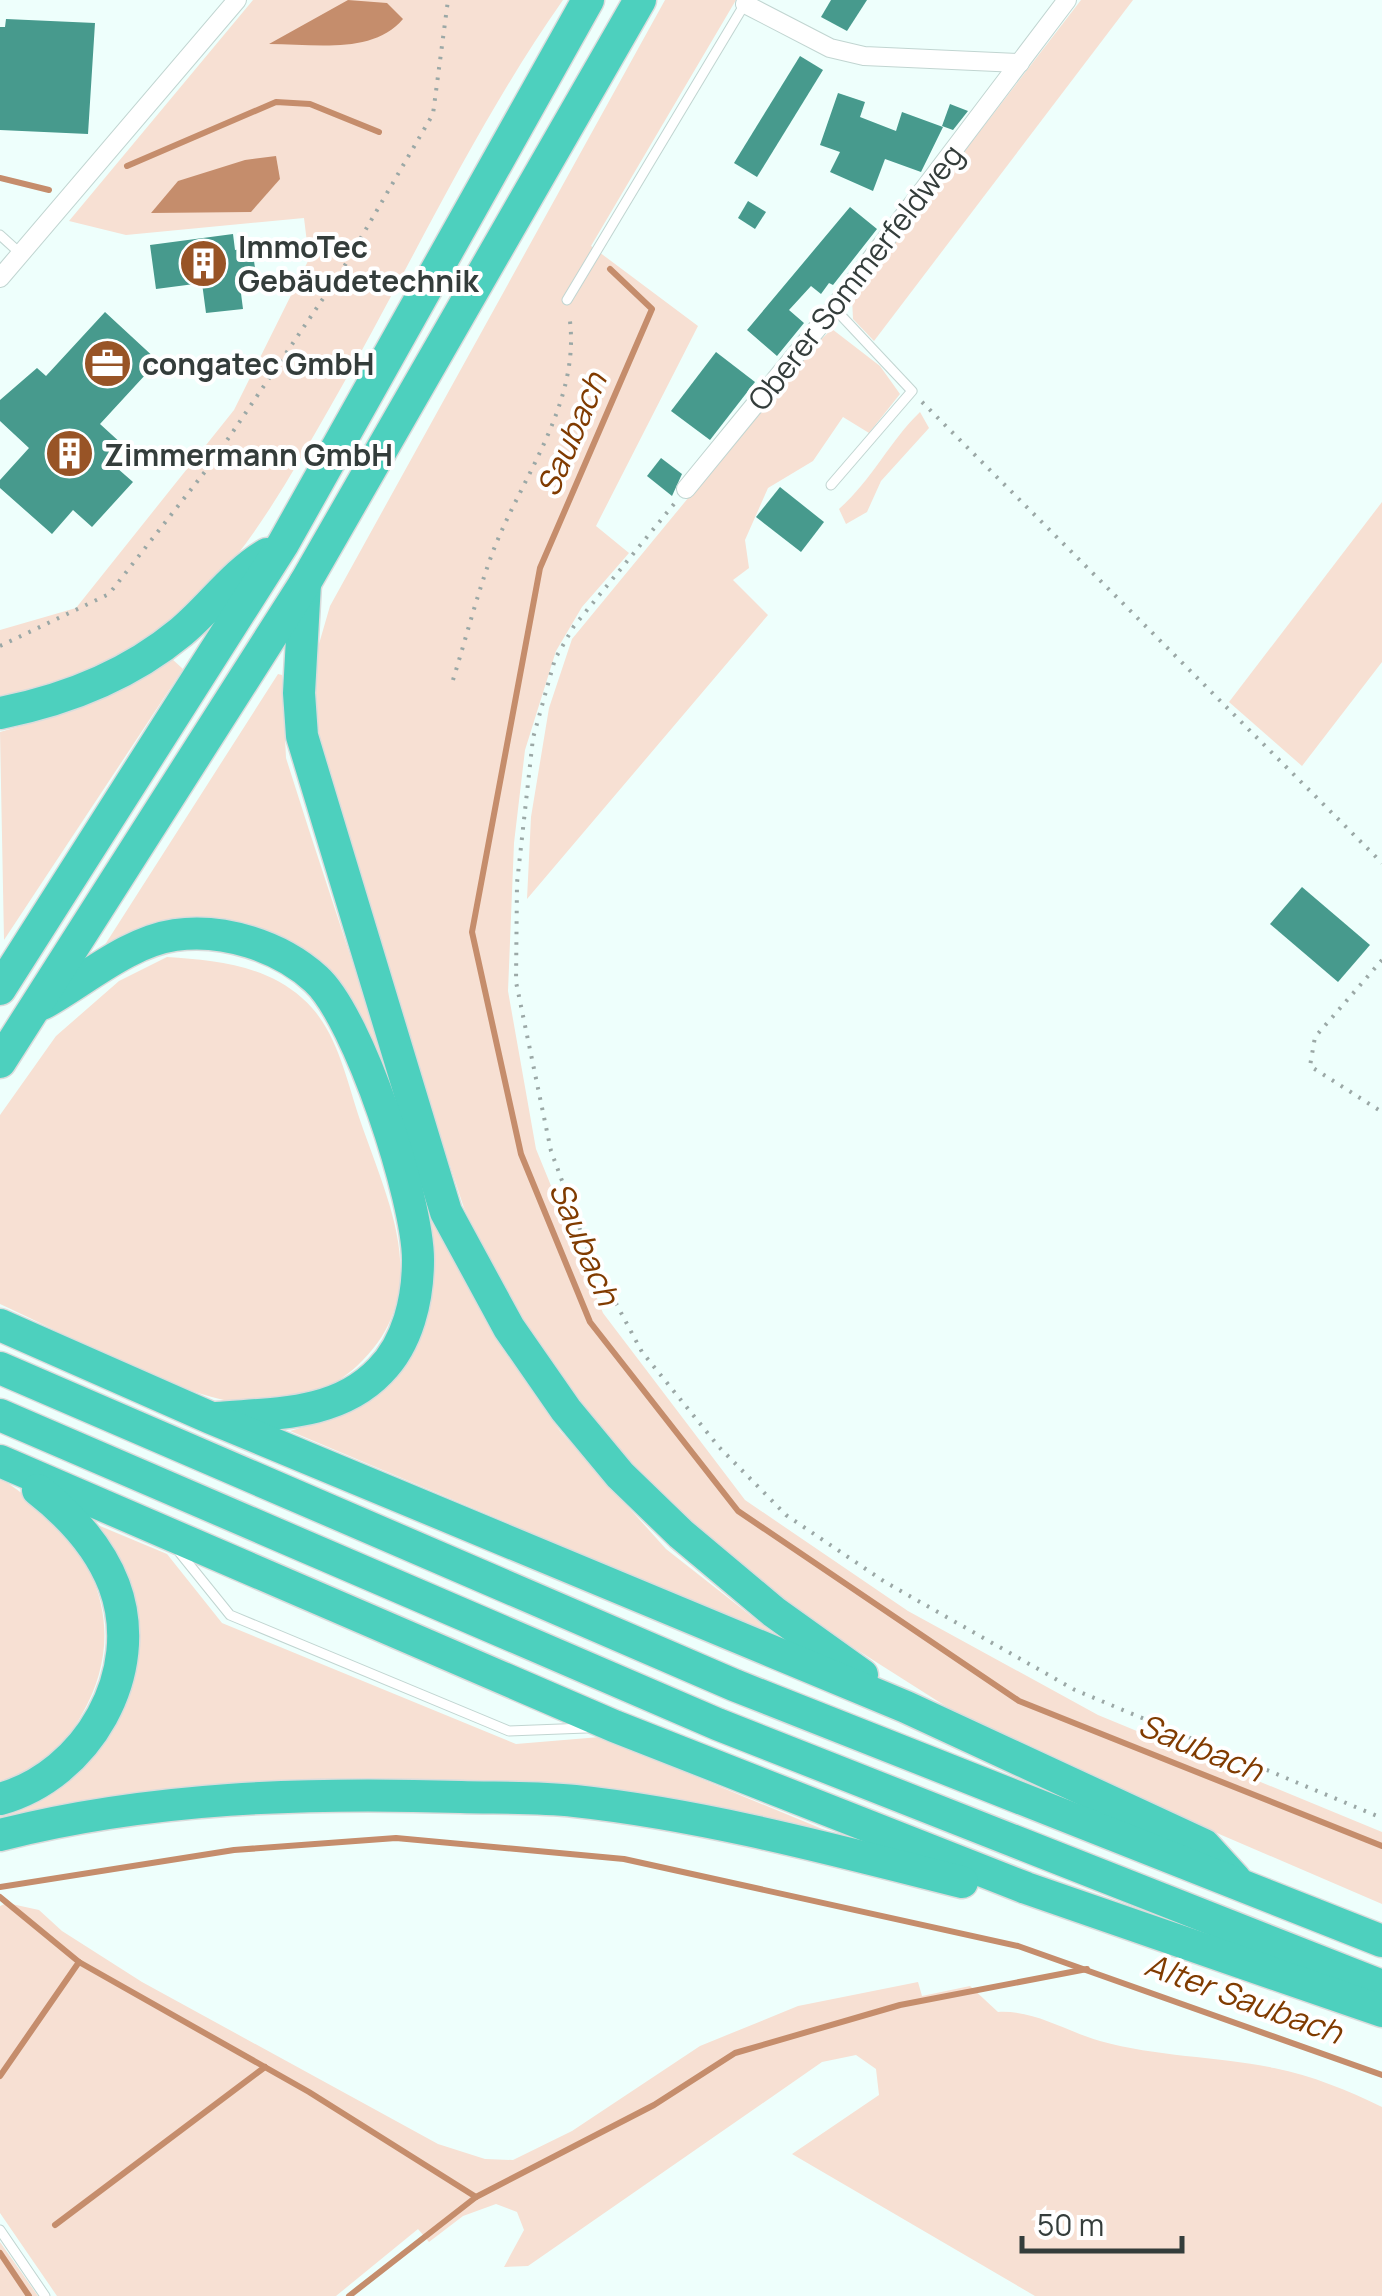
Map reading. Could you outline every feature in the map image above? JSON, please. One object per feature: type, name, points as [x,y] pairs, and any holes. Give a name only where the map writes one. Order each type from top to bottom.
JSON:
[{"type":"highway","points":[[0,989],[283,544],[588,0]]},
{"type":"highway","points":[[0,1062],[305,583],[640,0]]},
{"type":"highway","points":[[0,713],[49,703],[118,674],[180,632],[250,564],[283,544]]},
{"type":"highway","points":[[305,583],[299,693],[302,736],[312,780],[446,1212],[489,1293],[566,1410],[620,1475],[681,1534],[774,1612],[906,1707]]},
{"type":"highway","points":[[38,1006],[140,946],[175,935],[206,935],[256,944],[296,964],[330,994],[352,1028],[416,1226],[417,1287],[408,1326],[382,1370],[342,1398],[288,1413],[211,1418]]},
{"type":"highway","points":[[0,1325],[211,1418],[906,1707],[1204,1845],[1242,1886]]},
{"type":"highway","points":[[0,1368],[734,1685],[1382,1941]]},
{"type":"highway","points":[[0,1415],[717,1724],[1382,1986]]},
{"type":"highway","points":[[1,1462],[614,1726],[1026,1888],[1382,2011]]},
{"type":"highway","points":[[0,1799],[45,1780],[94,1732],[119,1675],[121,1635],[114,1587],[91,1543],[54,1502],[1,1462]]},
{"type":"highway","points":[[0,1835],[170,1805],[274,1796],[376,1794],[573,1801],[701,1821],[987,1888],[1026,1888]]},
{"type":"street","points":[[0,278],[237,0]]},
{"type":"street","name":"Oberer Sommerfeldweg","points":[[686,489],[834,308],[1066,0]]},
{"type":"street","points":[[746,2],[830,48],[864,56],[1020,62]]},
{"type":"lane","points":[[567,300],[746,2]]},
{"type":"lane","points":[[0,235],[21,254]]},
{"type":"lane","points":[[831,486],[912,391],[834,308]]},
{"type":"lane","points":[[166,1535],[230,1615],[509,1731],[614,1726]]},
{"type":"lane","points":[[0,2230],[45,2296]]},
{"type":"path","points":[[0,646],[109,594],[211,464],[341,272],[434,114],[448,0]]},
{"type":"path","points":[[453,680],[493,552],[550,435],[573,340],[567,300]]},
{"type":"path","points":[[912,391],[1382,863]]},
{"type":"path","points":[[686,489],[574,626],[554,659],[533,738],[517,882],[516,982],[551,1151],[588,1251],[642,1352],[719,1447],[786,1514],[885,1582],[1075,1690],[1382,1818]]},
{"type":"path","points":[[1382,960],[1315,1037],[1310,1066],[1382,1112]]},
{"type":"shaded area","points":[[253,0],[563,0],[499,99],[294,470],[235,558],[187,610],[141,644],[83,672],[0,700],[0,630],[76,608],[234,410],[309,259],[304,218],[126,235],[69,221]]},
{"type":"shaded area","points":[[348,0],[387,3],[403,19],[376,38],[359,43],[269,44]]},
{"type":"shaded area","points":[[665,0],[736,0],[591,246],[698,326],[596,526],[629,553],[582,607],[556,651],[525,750],[514,843],[508,991],[536,1149],[603,1313],[745,1500],[908,1611],[1098,1715],[1382,1832],[1382,1904],[1082,1775],[969,1721],[755,1585],[601,1434],[512,1307],[464,1208],[340,832],[317,746],[312,668],[330,606]]},
{"type":"shaded area","points":[[1081,0],[1133,0],[874,341],[853,319],[852,297]]},
{"type":"shaded area","points":[[276,156],[280,179],[251,212],[151,213],[178,181],[245,160]]},
{"type":"shaded area","points":[[832,329],[880,366],[900,394],[869,433],[843,417],[813,461],[768,488],[745,540],[749,568],[733,580],[768,615],[527,899],[531,817],[549,708],[572,639],[810,350]]},
{"type":"shaded area","points":[[920,412],[929,428],[881,481],[867,512],[846,524],[839,509]]},
{"type":"shaded area","points":[[1382,502],[1382,662],[1302,766],[1229,702]]},
{"type":"shaded area","points":[[172,659],[183,669],[4,940],[0,732],[72,711]]},
{"type":"shaded area","points":[[278,674],[282,675],[286,758],[402,1113],[455,1257],[502,1348],[560,1431],[666,1549],[778,1637],[290,1431],[320,1422],[357,1403],[424,1309],[365,1036],[273,946],[99,954]]},
{"type":"shaded area","points":[[167,957],[255,971],[288,987],[314,1010],[339,1055],[393,1216],[400,1278],[395,1309],[381,1338],[346,1375],[296,1400],[253,1404],[195,1392],[0,1304],[0,1115],[56,1036],[119,981]]},
{"type":"shaded area","points":[[0,1478],[57,1525],[78,1552],[94,1581],[103,1613],[104,1646],[97,1680],[66,1738],[36,1765],[0,1782]]},
{"type":"shaded area","points":[[88,1521],[167,1554],[222,1623],[516,1744],[600,1737],[839,1836],[595,1791],[0,1824],[0,1810],[124,1686]]},
{"type":"shaded area","points":[[7,1903],[39,1910],[62,1931],[142,1982],[438,2144],[485,2159],[513,2160],[572,2131],[700,2046],[798,2006],[918,1982],[922,1996],[970,1986],[998,2012],[1037,2018],[1121,2046],[1302,2075],[1382,2107],[1382,2296],[1035,2296],[792,2154],[879,2095],[876,2069],[856,2055],[822,2062],[528,2266],[504,2267],[524,2230],[517,2212],[496,2204],[463,2216],[429,2242],[418,2229],[336,2296],[57,2296],[0,2213],[0,1906]]},
{"type":"shaded area","points":[[0,2242],[38,2296],[0,2296]]},
{"type":"building","points":[[831,0],[867,0],[847,31],[821,17]]},
{"type":"building","points":[[6,19],[95,23],[88,134],[0,130],[0,27],[5,27]]},
{"type":"building","points":[[800,56],[823,70],[757,177],[734,163]]},
{"type":"building","points":[[838,93],[865,102],[860,117],[896,131],[902,112],[943,127],[921,172],[885,159],[873,191],[830,172],[840,152],[820,145]]},
{"type":"building","points":[[950,104],[968,111],[953,130],[942,126]]},
{"type":"building","points":[[748,201],[766,212],[755,229],[738,218]]},
{"type":"building","points":[[850,207],[877,229],[833,285],[829,283],[821,294],[811,286],[789,310],[804,323],[777,356],[747,330]]},
{"type":"building","name":"ImmoTec Gebäudetechnik","points":[[233,234],[235,250],[252,247],[256,275],[239,278],[243,309],[206,313],[202,283],[156,289],[150,245]]},
{"type":"building","name":"Zimmermann GmbH","points":[[105,312],[158,361],[100,424],[123,445],[109,461],[133,482],[92,527],[73,510],[52,534],[0,488],[0,480],[29,448],[0,421],[0,400],[37,368],[46,376]]},
{"type":"building","points":[[716,352],[755,382],[710,440],[671,411]]},
{"type":"building","points":[[661,458],[682,474],[672,496],[647,476]]},
{"type":"building","points":[[780,487],[824,522],[801,552],[756,517]]},
{"type":"building","points":[[1302,887],[1370,945],[1338,982],[1270,924]]},
{"type":"waterway","name":"Saubach","points":[[127,166],[276,102],[310,104],[379,132]]},
{"type":"waterway","name":"Saubach","points":[[0,178],[49,190]]},
{"type":"waterway","name":"Saubach","points":[[610,269],[652,309],[540,568],[472,932],[521,1154],[590,1322],[738,1511],[1019,1701],[1382,1846]]},
{"type":"waterway","name":"Alter Saubach","points":[[0,1887],[234,1850],[396,1838],[624,1859],[1018,1946],[1382,2075]]},
{"type":"waterway","points":[[0,1897],[79,1962],[309,2092],[476,2197]]},
{"type":"waterway","points":[[0,2076],[79,1962]]},
{"type":"waterway","points":[[349,2296],[476,2197],[654,2105],[735,2053],[900,2005],[1087,1969]]},
{"type":"waterway","points":[[55,2225],[265,2067]]},
{"type":"waterway","points":[[0,2253],[29,2296]]},
{"type":"place","name":"ImmoTec Gebäudetechnik","points":[[203,263]]},
{"type":"place","name":"congatec GmbH","points":[[107,363]]},
{"type":"place","name":"Zimmermann GmbH","points":[[69,454]]}]
